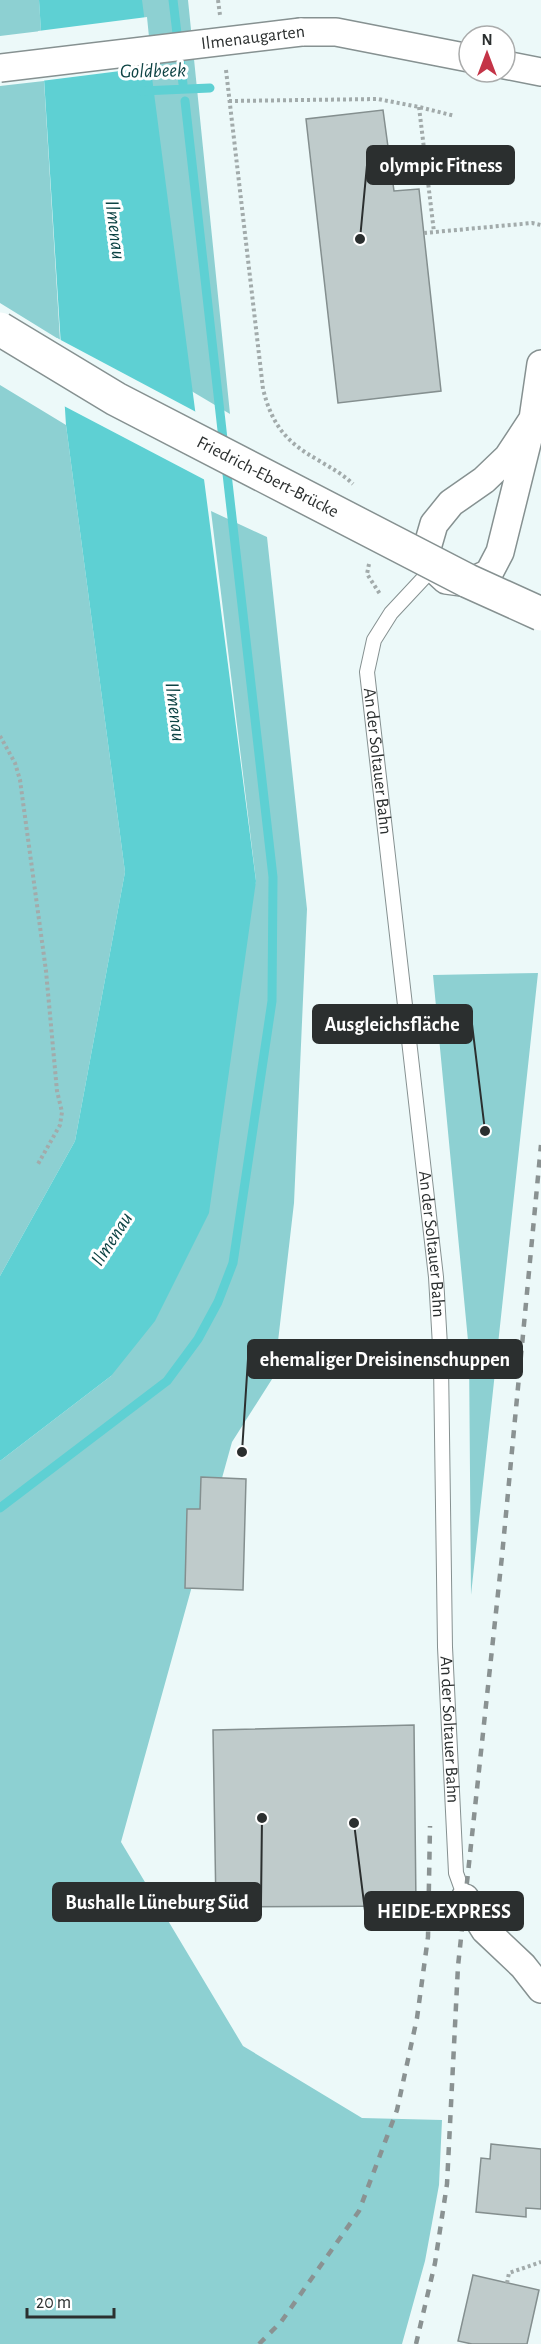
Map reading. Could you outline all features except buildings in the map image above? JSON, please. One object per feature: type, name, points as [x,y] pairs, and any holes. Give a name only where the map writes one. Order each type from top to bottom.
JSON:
[{"type":"main road","name":"Friedrich-Ebert-Brücke","points":[[0,329],[116,399],[468,581],[541,614]]},
{"type":"street","name":"Ilmenaugarten","points":[[0,68],[301,32],[336,32],[457,56]]},
{"type":"street","points":[[517,67],[541,72]]},
{"type":"street","points":[[533,419],[508,457],[484,480],[451,503],[434,524],[427,548],[433,568],[446,580],[468,583],[489,573],[500,552],[533,419],[541,364]]},
{"type":"street","name":"An der Soltauer Bahn","points":[[465,1898],[485,1930],[523,1966],[541,1989]]},
{"type":"lane","name":"An der Soltauer Bahn","points":[[433,568],[391,613],[374,640],[367,672],[435,1277],[441,1363],[446,1647],[455,1862],[456,1873],[465,1898]]},
{"type":"path","points":[[218,0],[220,22]]},
{"type":"path","points":[[225,67],[263,389],[268,408],[288,440]]},
{"type":"path","points":[[229,101],[378,99],[419,106],[454,116]]},
{"type":"path","points":[[419,106],[434,232]]},
{"type":"path","points":[[424,233],[532,223],[541,225]]},
{"type":"path","points":[[0,736],[15,763],[21,780],[46,971],[57,1091],[62,1112],[60,1125],[38,1164]]},
{"type":"path","points":[[507,2283],[509,2273],[541,2262]]},
{"type":"shaded area","points":[[0,0],[39,0],[41,31],[0,36]]},
{"type":"shaded area","points":[[140,0],[188,0],[230,414],[183,386]]},
{"type":"shaded area","points":[[44,81],[60,340],[0,303],[0,86]]},
{"type":"shaded area","points":[[0,385],[66,425],[125,872],[75,1141],[0,1276]]},
{"type":"shaded area","points":[[211,511],[267,537],[307,909],[294,1203],[274,1376],[232,1442],[121,1842],[243,2046],[362,2118],[442,2120],[439,2185],[425,2261],[402,2344],[0,2344],[0,1461],[111,1376],[256,881]]},
{"type":"shaded area","points":[[538,973],[471,1595],[469,1351],[433,975]]},
{"type":"water","name":"Ilmenau","points":[[39,0],[142,0],[256,881],[209,1213],[155,1321],[111,1376],[0,1461],[0,1276],[75,1141],[125,872],[66,425]]},
{"type":"pier","points":[[147,17],[152,67],[41,81],[38,31]]},
{"type":"pier","points":[[57,338],[198,413],[207,481],[62,405]]},
{"type":"waterway","points":[[173,0],[183,84]]},
{"type":"waterway","name":"Goldbeek","points":[[142,91],[210,88]]},
{"type":"waterway","points":[[185,101],[224,448]]},
{"type":"waterway","points":[[0,1508],[167,1381],[198,1339],[218,1302],[233,1263],[272,1001],[273,877],[226,465]]},
{"type":"railway","points":[[416,2344],[435,2263],[447,2184],[458,1966],[502,1556],[541,1145]]},
{"type":"railway","points":[[259,2344],[281,2322],[359,2211],[397,2110],[417,2018],[428,1937],[430,1826]]},
{"type":"place","name":"olympic Fitness","points":[[360,239]]},
{"type":"place","name":"Ausgleichsfläche","points":[[485,1131]]},
{"type":"place","name":"ehemaliger Dreisinenschuppen","points":[[242,1452]]},
{"type":"place","name":"Bushalle Lüneburg Süd","points":[[262,1818]]},
{"type":"place","name":"HEIDE-EXPRESS","points":[[354,1823]]}]
